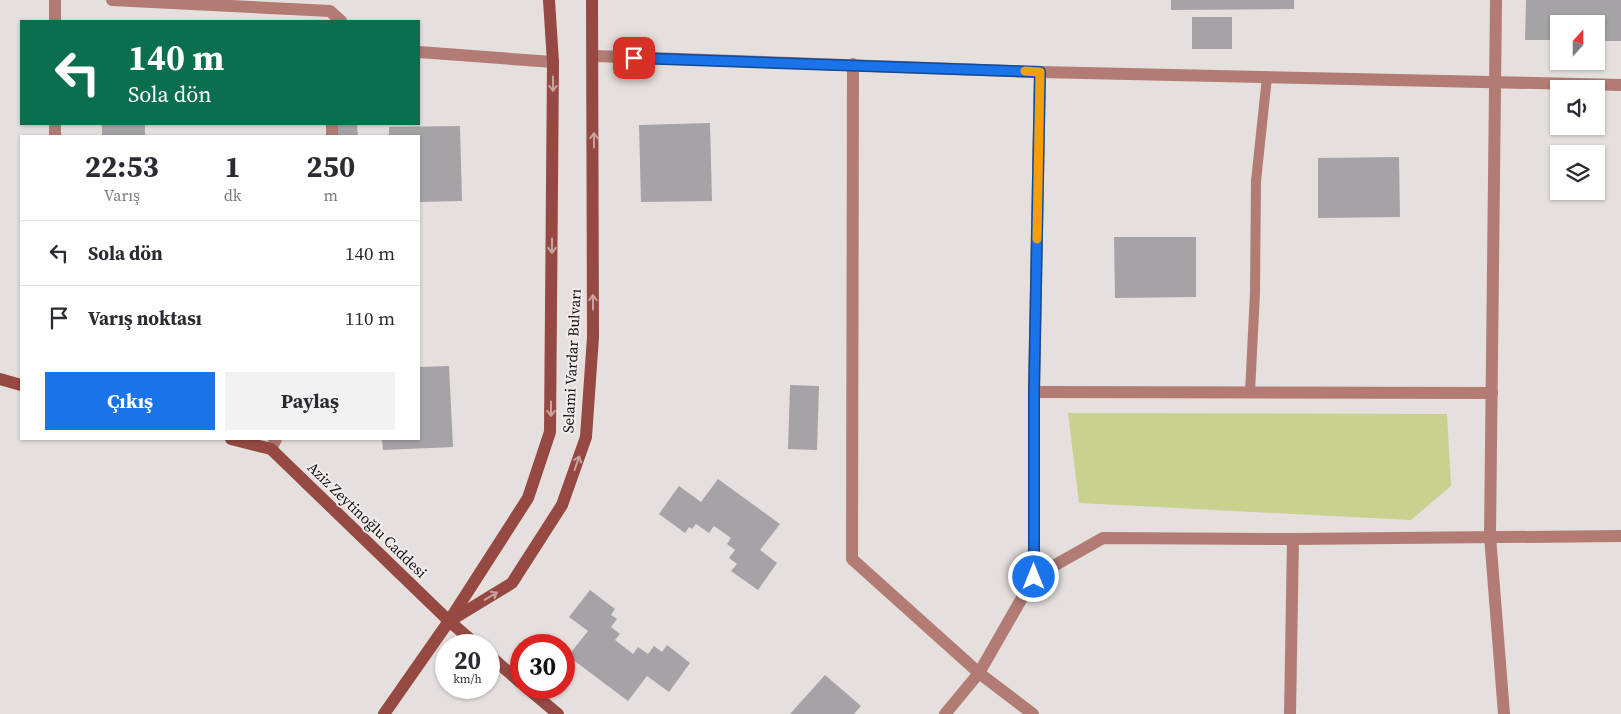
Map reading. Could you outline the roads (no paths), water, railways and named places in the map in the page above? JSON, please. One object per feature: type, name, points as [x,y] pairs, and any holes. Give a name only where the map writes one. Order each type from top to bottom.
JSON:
[{"type":"street","points":[[55,0],[55,20]]},
{"type":"street","points":[[112,0],[330,11],[340,20]]},
{"type":"street","name":"Selami Vardar Bulvarı","points":[[449,621],[528,498],[550,432],[553,62],[550,0]]},
{"type":"street","name":"Selami Vardar Bulvarı","points":[[449,621],[512,583],[562,505],[586,437],[592,337],[594,56],[592,0]]},
{"type":"street","points":[[1496,0],[1490,536],[1504,714]]},
{"type":"street","points":[[420,52],[553,62]]},
{"type":"street","points":[[594,56],[1040,72],[1621,85]]},
{"type":"street","points":[[853,64],[852,559],[980,673],[1033,714]]},
{"type":"street","points":[[945,714],[980,673],[1034,577],[1034,392],[1040,72]]},
{"type":"street","points":[[0,379],[20,385]]},
{"type":"street","points":[[1034,392],[1492,393]]},
{"type":"street","name":"Aziz Zeytinoğlu Caddesi","points":[[239,440],[273,444],[464,634]]},
{"type":"street","points":[[1034,577],[1103,538],[1293,539],[1621,536]]},
{"type":"street","points":[[1290,714],[1293,539]]},
{"type":"street","points":[[384,714],[449,621]]},
{"type":"street","points":[[500,665],[510,673]]},
{"type":"street","points":[[540,699],[558,714]]},
{"type":"lane","points":[[1250,392],[1256,293],[1256,181],[1267,78]]}]
